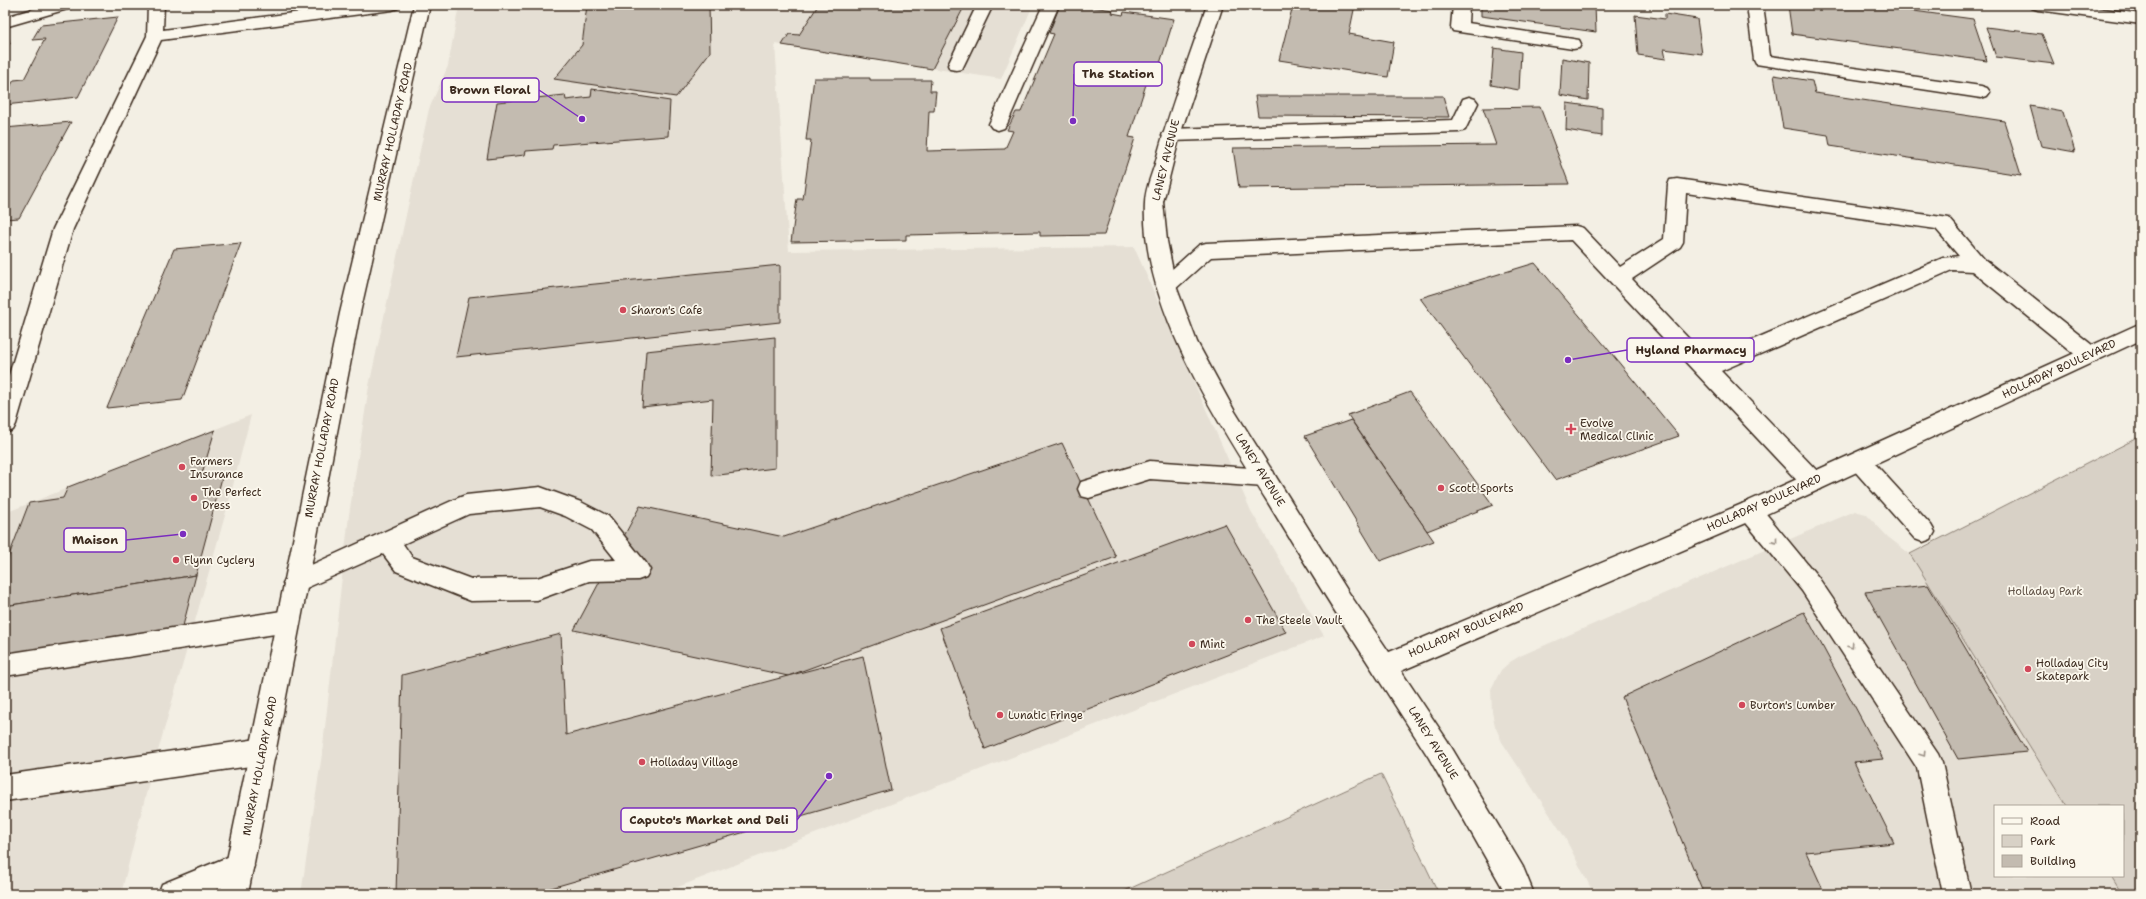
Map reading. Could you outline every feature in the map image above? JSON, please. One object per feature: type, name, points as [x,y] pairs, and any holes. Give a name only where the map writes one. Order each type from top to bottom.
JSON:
[{"type":"street","points":[[5,22],[66,5]]},
{"type":"street","points":[[5,424],[63,229],[155,36],[156,5]]},
{"type":"street","points":[[155,36],[392,5]]},
{"type":"street","name":"MURRAY HOLLADAY ROAD","points":[[234,894],[264,751],[295,583],[341,354],[422,5]]},
{"type":"street","points":[[956,65],[985,5]]},
{"type":"street","points":[[998,124],[1051,5]]},
{"type":"street","name":"LANEY AVENUE","points":[[1215,5],[1170,135],[1154,202],[1157,241],[1166,286],[1187,342],[1226,416],[1339,598],[1438,749],[1513,877],[1520,894]]},
{"type":"street","points":[[1461,5],[1458,27],[1573,44]]},
{"type":"street","points":[[1755,5],[1762,60],[1981,92]]},
{"type":"street","points":[[2038,5],[2141,19]]},
{"type":"street","points":[[1170,135],[1459,126],[1469,103]]},
{"type":"street","points":[[1618,278],[1673,242],[1678,185],[1942,223],[1977,264],[2090,355]]},
{"type":"street","points":[[1166,286],[1206,250],[1576,233],[1813,482]]},
{"type":"street","points":[[1705,369],[1950,263],[1977,264]]},
{"type":"street","name":"HOLLADAY BOULEVARD","points":[[1384,666],[1860,462],[2141,331]]},
{"type":"street","points":[[1860,462],[1923,532]]},
{"type":"street","points":[[1090,489],[1150,470],[1218,476],[1265,478]]},
{"type":"street","points":[[295,583],[387,540],[466,505],[540,497],[573,509],[600,523],[637,569],[589,571],[536,589],[471,590],[404,564],[387,540]]},
{"type":"street","points":[[1750,510],[1810,584],[1929,763],[1957,894]]},
{"type":"street","points":[[5,665],[288,621]]},
{"type":"street","points":[[5,788],[264,751]]},
{"type":"street","points":[[172,894],[240,866]]},
{"type":"shaded area","points":[[459,5],[1033,5],[1001,79],[775,44],[789,251],[1134,247],[1251,511],[1324,636],[660,894],[301,894],[322,754],[349,515],[369,386],[429,109],[448,66]]},
{"type":"shaded area","points":[[251,415],[228,505],[148,786],[121,894],[5,894],[5,513]]},
{"type":"shaded area","points":[[1855,511],[1866,514],[1888,537],[1910,554],[2066,805],[1994,805],[1994,877],[2112,877],[2122,894],[1594,894],[1564,836],[1502,742],[1495,726],[1492,712],[1491,689],[1501,670],[1520,656]]},
{"type":"green space","name":"Holladay Park","points":[[2141,436],[2141,894],[2122,894],[2112,877],[2124,877],[2124,805],[2066,805],[1910,554]]},
{"type":"green space","points":[[1381,774],[1439,894],[1118,894]]},
{"type":"building","points":[[587,5],[709,5],[710,52],[676,97],[554,79],[582,45]]},
{"type":"building","points":[[803,5],[965,5],[932,69],[782,45],[789,34],[799,35],[817,7]]},
{"type":"building","points":[[1060,5],[1077,5],[1113,10],[1112,13],[1123,15],[1124,12],[1174,19],[1157,73],[1150,72],[1129,137],[1135,138],[1104,235],[1040,236],[1040,232],[906,235],[906,240],[791,242],[797,199],[803,199],[811,140],[806,140],[814,78],[931,80],[930,91],[936,91],[934,111],[929,111],[927,151],[1005,149],[1013,131],[1007,130],[1016,112],[1021,112],[1054,34],[1049,33]]},
{"type":"building","points":[[1293,5],[1355,5],[1349,34],[1394,42],[1388,77],[1279,60]]},
{"type":"building","points":[[1481,5],[1595,5],[1596,32],[1481,16]]},
{"type":"building","points":[[1788,5],[1869,5],[1973,19],[1987,61],[1792,34]]},
{"type":"building","points":[[1665,14],[1697,19],[1702,54],[1664,49],[1666,59],[1638,55],[1635,15],[1665,19]]},
{"type":"building","points":[[118,17],[78,97],[5,105],[5,96],[14,80],[24,79],[45,39],[32,40],[41,25]]},
{"type":"building","points":[[5,24],[10,44],[5,46]]},
{"type":"building","points":[[1986,27],[2042,34],[2054,64],[1996,57]]},
{"type":"building","points":[[1494,48],[1521,52],[1519,90],[1491,85]]},
{"type":"building","points":[[1562,58],[1589,63],[1588,100],[1560,95]]},
{"type":"building","points":[[1774,75],[1812,81],[1815,93],[2004,121],[2021,175],[1830,146],[1828,135],[1783,128]]},
{"type":"building","points":[[592,89],[670,101],[668,136],[553,145],[552,149],[526,151],[525,155],[487,159],[497,102],[565,95],[566,100],[591,97]]},
{"type":"building","points":[[1255,96],[1443,96],[1449,117],[1258,116]]},
{"type":"building","points":[[1567,103],[1602,108],[1602,136],[1566,130]]},
{"type":"building","points":[[2030,106],[2063,112],[2075,152],[2041,146]]},
{"type":"building","points":[[1540,107],[1569,184],[1239,188],[1233,148],[1496,145],[1483,108]]},
{"type":"building","points":[[71,122],[19,218],[5,219],[5,128]]},
{"type":"building","points":[[241,243],[182,400],[107,408],[174,249]]},
{"type":"building","points":[[1535,263],[1679,436],[1555,480],[1420,298]]},
{"type":"building","name":"Sharon's Cafe","points":[[780,265],[780,322],[456,357],[469,297]]},
{"type":"building","points":[[775,337],[775,468],[711,476],[713,399],[642,407],[646,351]]},
{"type":"building","points":[[1410,392],[1493,505],[1427,531],[1348,415]]},
{"type":"building","points":[[1351,420],[1434,541],[1380,561],[1305,436]]},
{"type":"building","points":[[215,430],[201,477],[223,474],[196,575],[5,606],[5,566],[29,503],[63,498],[68,487]]},
{"type":"building","points":[[1062,443],[1116,557],[788,676],[574,630],[640,506],[784,537]]},
{"type":"building","points":[[1225,524],[1286,632],[985,749],[940,628]]},
{"type":"building","points":[[196,575],[183,626],[5,656],[5,606]]},
{"type":"building","points":[[1928,585],[2027,752],[1958,759],[1865,592]]},
{"type":"building","points":[[1804,612],[1883,759],[1854,762],[1894,843],[1806,852],[1825,894],[1704,894],[1622,697]]},
{"type":"building","name":"Holladay Village","points":[[561,634],[566,735],[863,656],[891,790],[530,894],[396,894],[402,675]]},
{"type":"place","name":"Brown Floral","points":[[582,119]]},
{"type":"place","name":"The Station","points":[[1073,121]]},
{"type":"place","name":"Sharon's Cafe","points":[[623,310]]},
{"type":"place","name":"Hyland Pharmacy","points":[[1568,360]]},
{"type":"place","name":"Evolve Medical Clinic","points":[[1571,429]]},
{"type":"place","name":"Farmers Insurance","points":[[182,467]]},
{"type":"place","name":"Scott Sports","points":[[1441,488]]},
{"type":"place","name":"The Perfect Dress","points":[[194,498]]},
{"type":"place","name":"Maison","points":[[183,534]]},
{"type":"place","name":"Flynn Cyclery","points":[[176,560]]},
{"type":"place","name":"The Steele Vault","points":[[1248,620]]},
{"type":"place","name":"Mint","points":[[1192,644]]},
{"type":"place","name":"Holladay City Skatepark","points":[[2028,669]]},
{"type":"place","name":"Burton's Lumber","points":[[1742,705]]},
{"type":"place","name":"Lunatic Fringe","points":[[1000,715]]},
{"type":"place","name":"Holladay Village","points":[[642,762]]},
{"type":"place","name":"Caputo's Market and Deli","points":[[829,776]]}]
